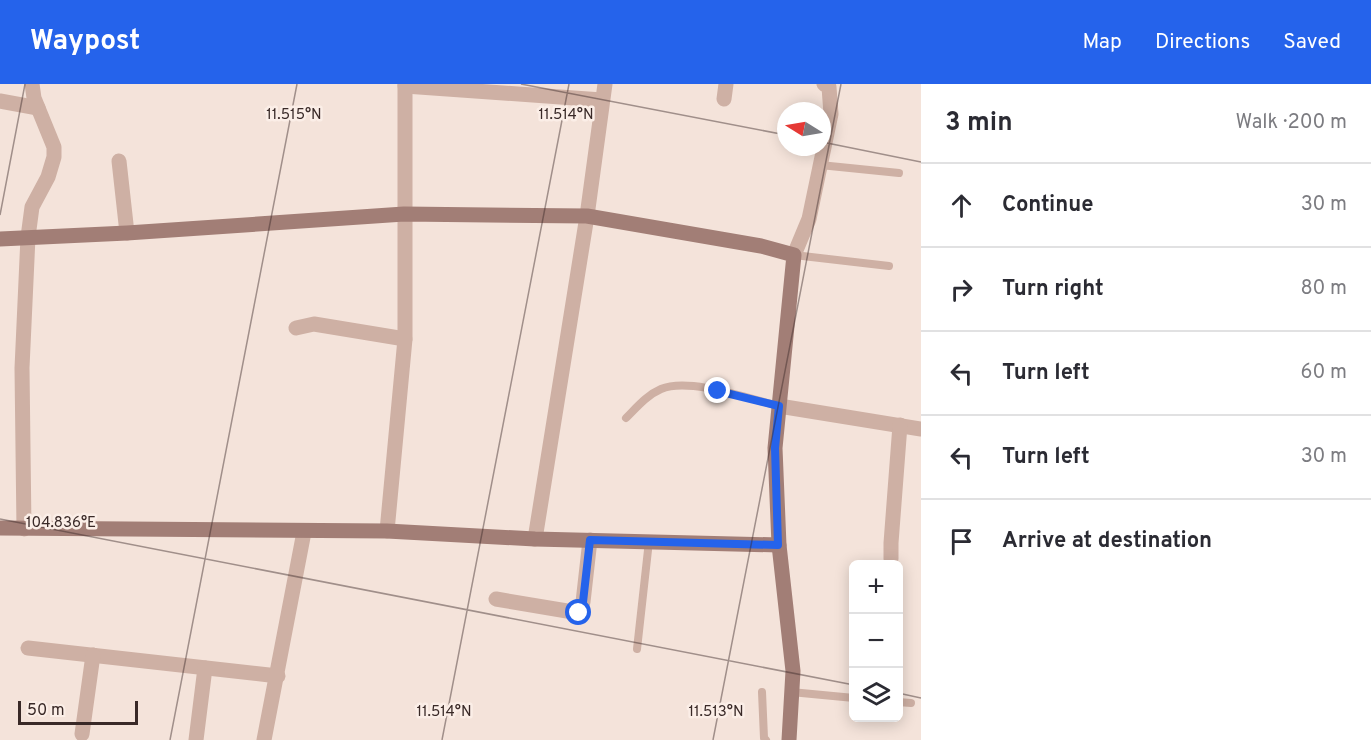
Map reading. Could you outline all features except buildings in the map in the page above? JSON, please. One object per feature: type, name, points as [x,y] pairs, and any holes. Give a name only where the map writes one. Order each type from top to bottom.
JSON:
[{"type":"street","points":[[24,529],[22,368],[28,237],[32,207],[48,177],[54,157],[54,147],[34,98],[32,84]]},
{"type":"street","points":[[535,539],[587,216],[605,84]]},
{"type":"street","points":[[789,740],[793,671],[778,545],[775,448],[794,255],[809,219],[831,114],[829,87],[824,84]]},
{"type":"street","points":[[387,531],[405,339],[405,85],[602,100]]},
{"type":"street","points":[[0,100],[38,108]]},
{"type":"street","points":[[119,161],[127,232]]},
{"type":"street","points":[[0,239],[404,214],[587,216],[761,246],[794,255]]},
{"type":"street","points":[[296,328],[314,324],[405,339]]},
{"type":"street","points":[[779,406],[921,429]]},
{"type":"street","points":[[891,559],[900,425]]},
{"type":"street","points":[[0,528],[387,531],[535,539],[778,545]]},
{"type":"street","points":[[264,740],[278,676],[303,532]]},
{"type":"street","points":[[496,599],[579,613],[583,602],[590,540]]},
{"type":"street","points":[[28,648],[278,676]]},
{"type":"street","points":[[82,734],[93,655]]},
{"type":"street","points":[[196,740],[204,668]]},
{"type":"lane","points":[[820,165],[899,173]]},
{"type":"lane","points":[[794,255],[889,266]]},
{"type":"lane","points":[[626,418],[645,398],[663,388],[683,385],[779,406]]},
{"type":"lane","points":[[637,649],[649,541]]},
{"type":"lane","points":[[762,692],[764,738],[766,740]]},
{"type":"lane","points":[[791,692],[849,698]]},
{"type":"lane","points":[[903,702],[911,703]]},
{"type":"route","points":[[579,613],[583,602],[590,540],[778,545],[775,448],[779,406],[718,391]]}]
